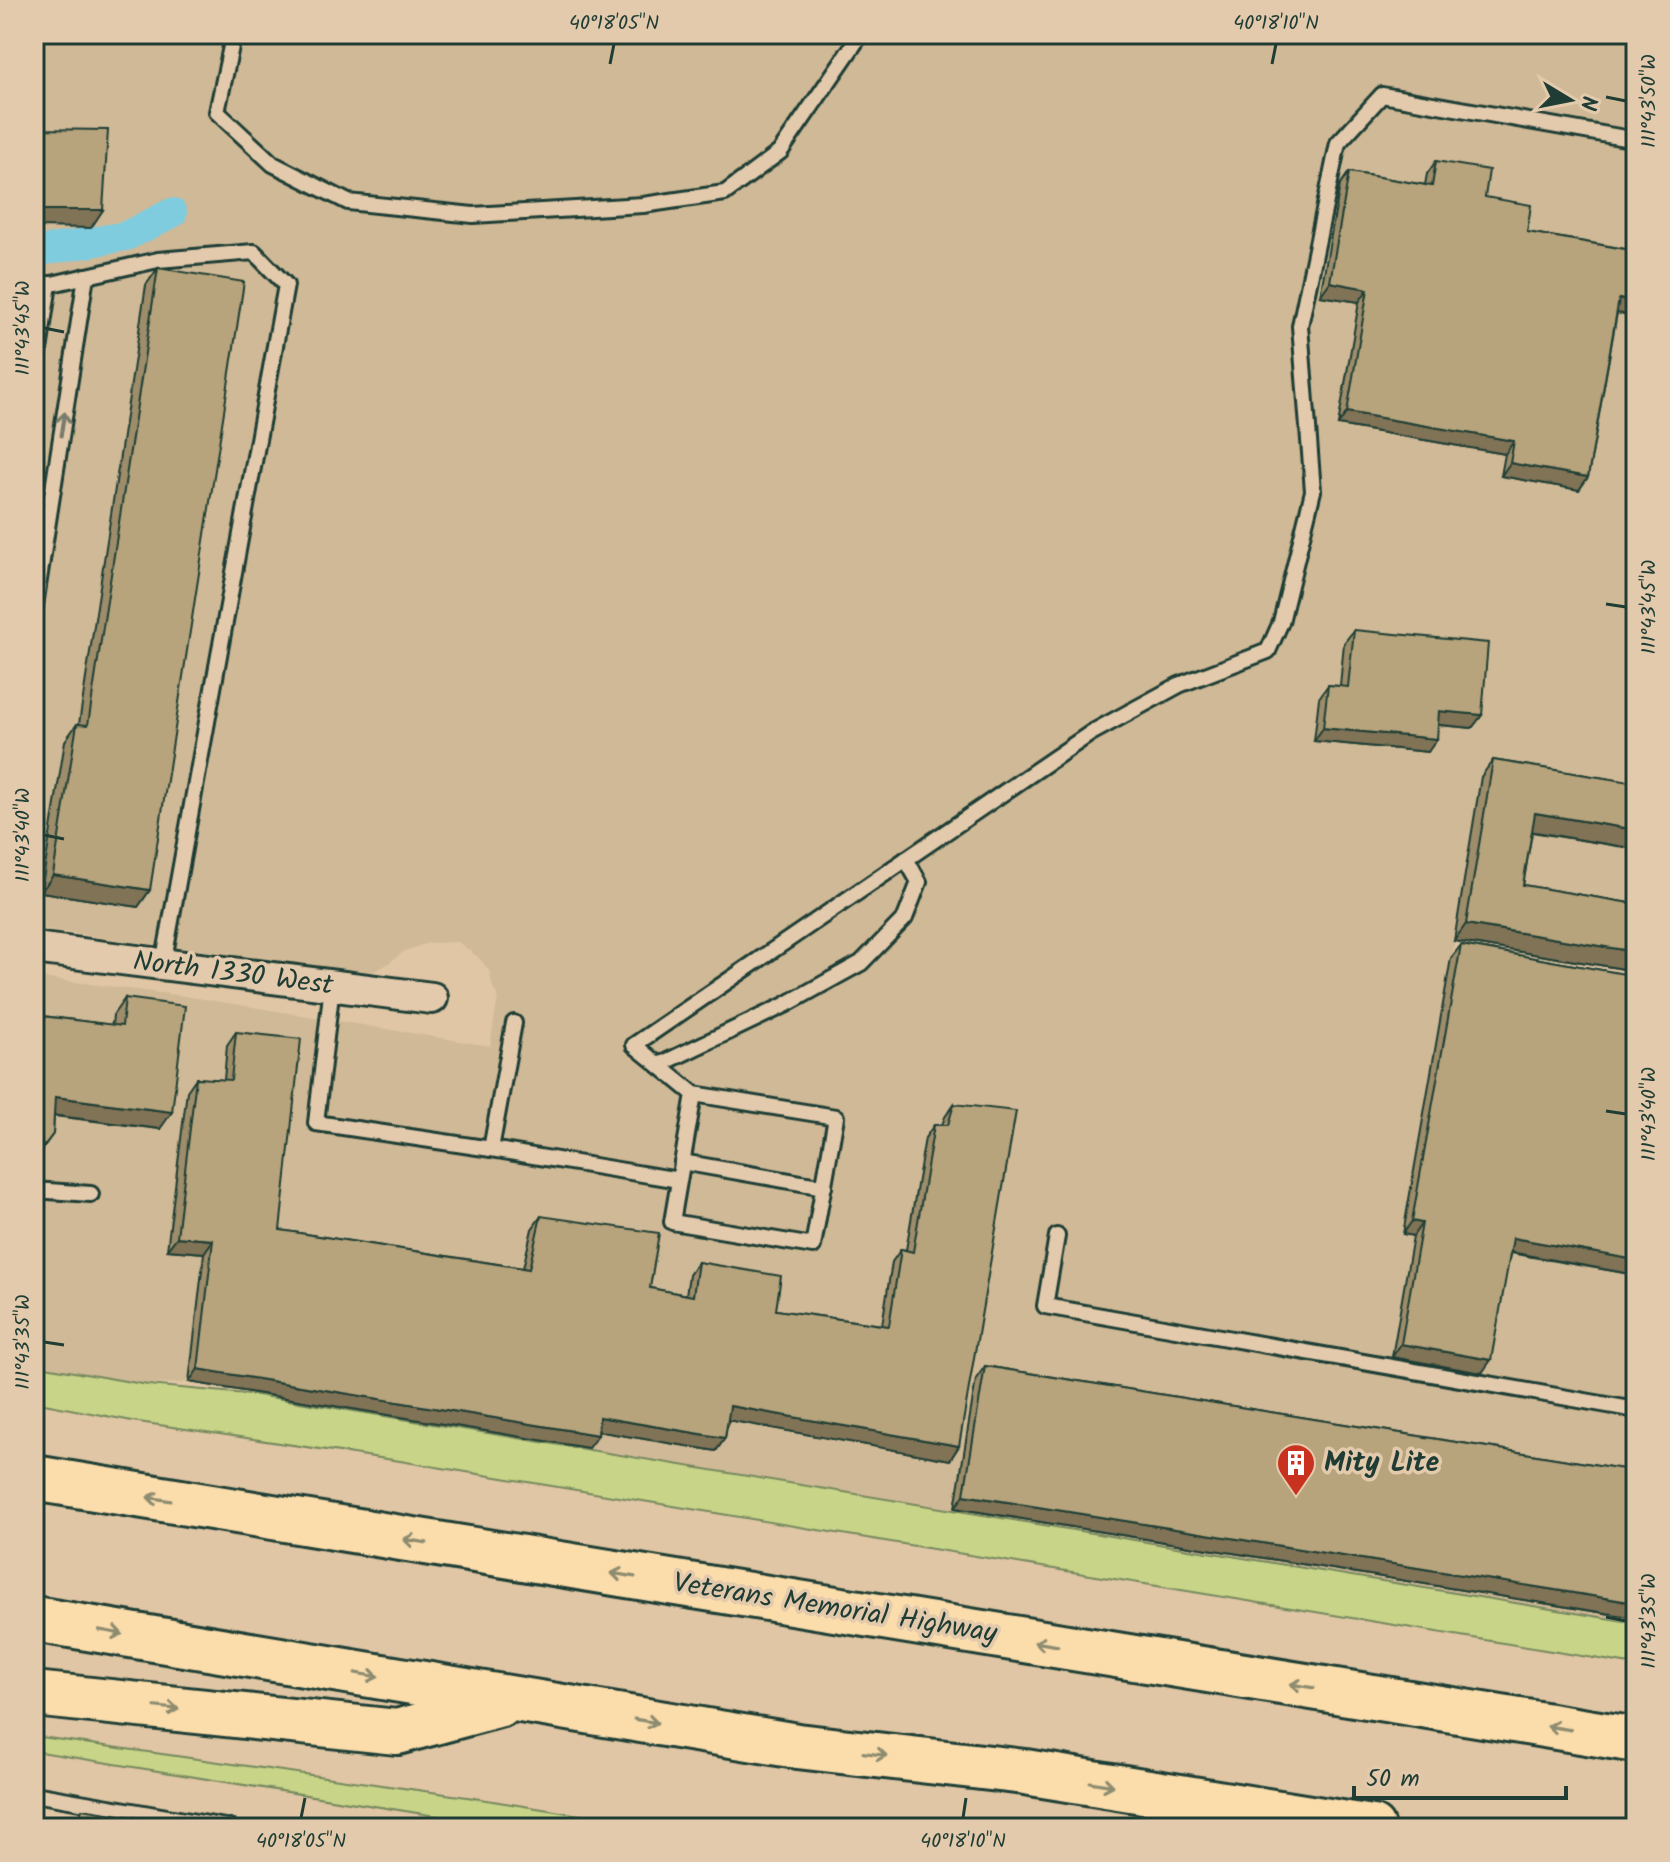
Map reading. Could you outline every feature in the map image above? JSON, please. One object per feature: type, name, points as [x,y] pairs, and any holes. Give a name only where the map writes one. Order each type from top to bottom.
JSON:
[{"type":"highway","name":"Veterans Memorial Highway","points":[[34,1478],[1636,1740]]},
{"type":"highway","points":[[34,1619],[797,1746],[1025,1772],[1372,1828]]},
{"type":"highway","points":[[34,1694],[397,1732],[515,1700]]},
{"type":"street","name":"North 1330 West","points":[[34,948],[432,998]]},
{"type":"lane","points":[[241,34],[232,42],[217,112],[273,164],[348,202],[473,215],[643,205],[725,193],[780,152],[861,34]]},
{"type":"lane","points":[[694,1094],[672,1222],[813,1246],[836,1117],[694,1094],[634,1045],[1091,733],[1179,685],[1268,651],[1281,622],[1313,491],[1300,326],[1338,143],[1382,95],[1636,140]]},
{"type":"lane","points":[[34,288],[158,260],[254,252],[286,285],[163,965]]},
{"type":"lane","points":[[34,612],[86,276]]},
{"type":"lane","points":[[34,384],[49,284]]},
{"type":"lane","points":[[659,1065],[785,1005],[861,963],[905,918],[919,882],[906,859]]},
{"type":"lane","points":[[332,986],[316,1123],[679,1180]]},
{"type":"lane","points":[[491,1149],[514,1023]]},
{"type":"lane","points":[[682,1162],[824,1187]]},
{"type":"lane","points":[[34,1190],[91,1194]]},
{"type":"lane","points":[[1057,1236],[1045,1306],[1636,1410]]},
{"type":"lane","points":[[34,1794],[231,1828]]},
{"type":"shaded area","points":[[34,34],[1636,34],[1636,970],[1455,941],[1452,957],[1636,980],[1636,1623],[189,1382],[148,1385],[34,1365],[34,977],[185,996],[490,1046],[498,997],[489,970],[458,942],[428,943],[405,951],[367,974],[34,928]]},
{"type":"green space","points":[[34,1365],[148,1385],[257,1395],[1636,1623],[1636,1665],[400,1461],[132,1421],[34,1402]]},
{"type":"green space","points":[[34,1736],[474,1798],[661,1828],[510,1828],[34,1751]]},
{"type":"building","points":[[34,129],[108,130],[103,210],[34,210]]},
{"type":"building","points":[[1436,161],[1489,170],[1485,197],[1531,205],[1527,232],[1636,251],[1636,302],[1619,299],[1588,477],[1510,463],[1514,441],[1347,412],[1368,289],[1330,282],[1349,172],[1432,186]]},
{"type":"building","points":[[158,268],[244,282],[150,890],[53,875],[77,724],[88,725]]},
{"type":"building","points":[[1354,630],[1488,643],[1482,715],[1439,711],[1437,739],[1323,728],[1328,685],[1348,687]]},
{"type":"building","points":[[1493,760],[1636,783],[1636,830],[1535,813],[1523,885],[1636,904],[1636,952],[1466,924]]},
{"type":"building","name":"Mity Lite","points":[[1461,945],[1636,976],[1636,1260],[1513,1238],[1491,1360],[1401,1344],[1422,1223],[1412,1221]]},
{"type":"building","points":[[125,998],[185,1006],[172,1112],[55,1097],[53,1134],[44,1146],[34,1145],[34,1015],[122,1026]]},
{"type":"building","points":[[236,1032],[301,1039],[280,1230],[529,1269],[541,1216],[659,1233],[650,1288],[693,1296],[698,1262],[781,1276],[776,1310],[889,1326],[901,1249],[913,1252],[934,1125],[948,1125],[954,1104],[1016,1111],[959,1446],[730,1406],[725,1438],[599,1417],[598,1435],[198,1369],[213,1240],[177,1237],[196,1078],[231,1080]]},
{"type":"building","name":"Mity Lite","points":[[985,1366],[1636,1471],[1636,1603],[964,1495]]},
{"type":"building","points":[[82,1809],[203,1828],[68,1828],[70,1815],[80,1817]]},
{"type":"waterway","points":[[34,252],[126,236],[172,213]]},
{"type":"place","name":"Mity Lite","points":[[1296,1497]]}]
